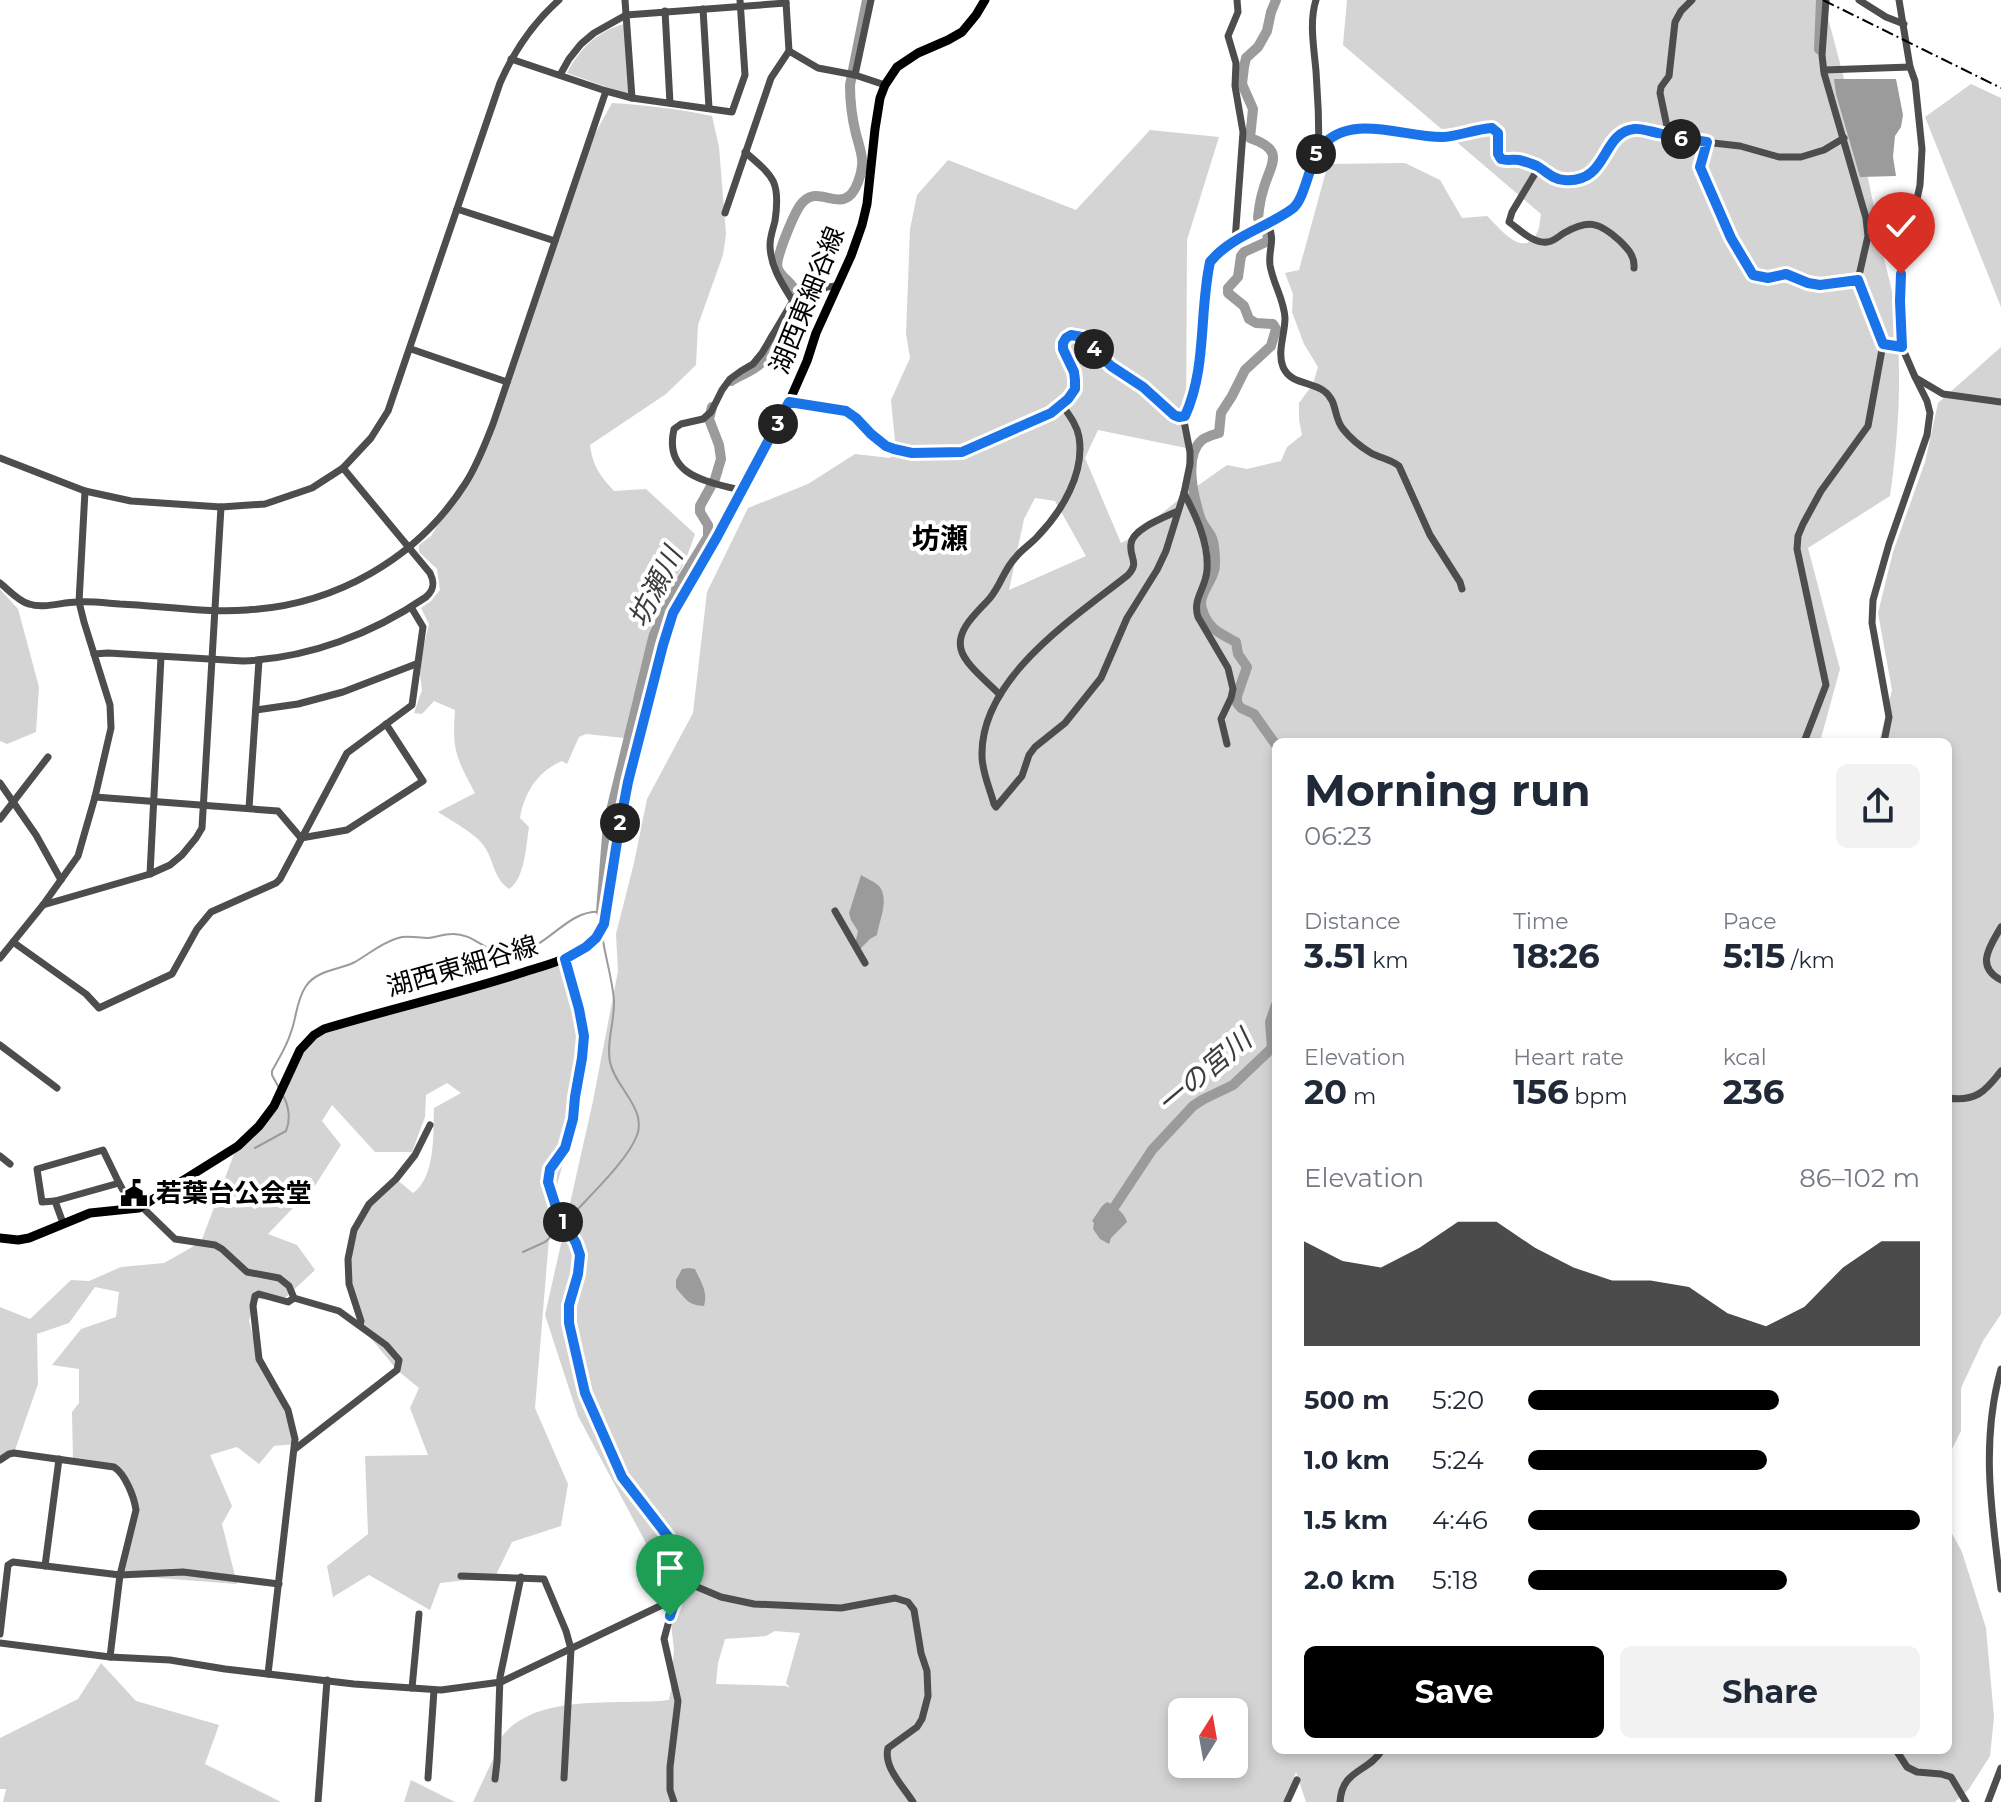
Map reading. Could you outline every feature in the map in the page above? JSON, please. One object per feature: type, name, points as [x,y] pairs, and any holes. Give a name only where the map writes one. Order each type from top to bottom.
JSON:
[{"type":"main road","points":[[885,85],[897,67],[962,32],[985,0]]},
{"type":"main road","name":"湖西東細谷線","points":[[0,1238],[29,1238],[90,1213],[142,1207],[238,1146],[274,1106],[300,1050],[324,1029],[565,959],[596,938],[604,924],[628,782],[673,613],[743,491],[789,402],[851,256],[871,184],[875,129],[885,85]]},
{"type":"street","points":[[0,458],[85,491],[131,501],[221,507],[265,504],[286,498],[312,488],[343,468],[371,438],[388,411],[500,83],[511,59],[528,31],[559,0]]},
{"type":"street","points":[[625,0],[632,98]]},
{"type":"street","points":[[855,75],[871,0]]},
{"type":"street","points":[[1235,241],[1243,132],[1235,86],[1236,63],[1228,36],[1238,12],[1237,0]]},
{"type":"street","points":[[1316,0],[1313,31],[1319,149]]},
{"type":"street","points":[[1669,136],[1661,87],[1669,76],[1675,22],[1692,0]]},
{"type":"street","points":[[1806,738],[1826,685],[1797,549],[1798,536],[1833,472],[1868,426],[1883,344],[1858,280],[1868,236],[1863,204],[1824,70],[1822,55],[1826,0]]},
{"type":"street","points":[[1859,0],[1904,24]]},
{"type":"street","points":[[1885,738],[1889,717],[1872,623],[1873,600],[1893,530],[1927,435],[1930,413],[1902,347],[1901,274],[1920,185],[1922,149],[1915,81],[1899,0]]},
{"type":"street","points":[[560,75],[581,44],[626,15],[740,3],[786,2],[789,51],[771,78],[725,213]]},
{"type":"street","points":[[511,59],[632,98],[732,112],[745,75],[740,3]]},
{"type":"street","points":[[703,9],[709,108]]},
{"type":"street","points":[[665,11],[670,103]]},
{"type":"street","points":[[789,51],[818,68],[885,85]]},
{"type":"street","points":[[1824,70],[1910,67]]},
{"type":"street","points":[[0,583],[27,604],[38,606],[79,602],[216,610],[270,608],[346,587],[409,547],[433,525],[467,482],[487,438],[606,91]]},
{"type":"street","points":[[1178,511],[1134,535],[1130,548],[1134,561],[1131,572],[1039,647],[1000,695],[988,723],[982,756],[996,807],[1022,776],[1035,747],[1065,723],[1101,678],[1127,618],[1166,551],[1184,493],[1190,464],[1184,421],[1198,371],[1210,262],[1219,250],[1297,205],[1319,149],[1328,139],[1356,128],[1446,137],[1492,128],[1498,133],[1498,154],[1501,159],[1517,159],[1539,167],[1558,180],[1570,181],[1589,176],[1602,162],[1611,143],[1622,133],[1635,129],[1740,146],[1779,157],[1801,157],[1824,150],[1844,138]]},
{"type":"street","points":[[1707,142],[1700,167],[1731,238],[1753,275],[1768,278],[1786,274],[1820,285],[1858,280]]},
{"type":"street","points":[[745,152],[774,179],[775,217],[770,245],[772,263],[794,303]]},
{"type":"street","points":[[1539,167],[1509,222],[1537,241],[1549,242],[1576,226],[1589,223],[1599,225],[1627,248],[1634,260],[1634,268]]},
{"type":"street","points":[[457,209],[555,241]]},
{"type":"street","points":[[1268,224],[1273,233],[1271,269],[1285,312],[1283,366],[1294,380],[1324,390],[1332,398],[1341,428],[1358,443],[1399,466],[1430,535],[1462,589]]},
{"type":"street","points":[[743,491],[683,471],[672,449],[673,433],[678,426],[703,419],[711,412],[730,379],[753,364],[780,319],[794,303],[827,287],[836,286]]},
{"type":"street","points":[[789,402],[846,411],[886,446],[894,449],[912,453],[962,452],[1051,413],[1062,405],[1075,389],[1074,372],[1063,349],[1063,343],[1071,335],[1082,337],[1111,366],[1143,387],[1174,415],[1185,416]]},
{"type":"street","points":[[1883,344],[1902,347]]},
{"type":"street","points":[[411,349],[507,382]]},
{"type":"street","points":[[1915,377],[1943,394],[2001,402]]},
{"type":"street","points":[[1000,695],[961,652],[963,630],[999,588],[1015,558],[1037,538],[1065,501],[1080,453],[1075,424],[1062,405]]},
{"type":"street","points":[[94,654],[259,660],[344,641],[367,632],[426,597],[434,585],[430,573],[343,468]]},
{"type":"street","points":[[0,958],[78,856],[111,728],[105,689],[79,602],[85,491]]},
{"type":"street","points":[[1184,493],[1201,530],[1206,554],[1207,571],[1195,609],[1228,668],[1233,689],[1221,719],[1227,744]]},
{"type":"street","points":[[43,905],[150,874],[170,865],[202,828],[221,507]]},
{"type":"street","points":[[13,942],[86,994],[99,1008],[172,974],[197,929],[211,912],[276,883],[347,753],[412,705],[423,627],[411,607]]},
{"type":"street","points":[[150,874],[161,657]]},
{"type":"street","points":[[249,808],[259,660]]},
{"type":"street","points":[[256,710],[298,704],[343,692],[416,664]]},
{"type":"street","points":[[301,838],[347,830],[423,781],[386,724]]},
{"type":"street","points":[[0,819],[48,757]]},
{"type":"street","points":[[0,783],[36,835],[61,880]]},
{"type":"street","points":[[95,797],[278,811],[301,838]]},
{"type":"street","points":[[835,911],[865,963]]},
{"type":"street","points":[[2001,927],[1987,951],[1989,971],[2001,980]]},
{"type":"street","points":[[565,959],[584,1036],[573,1119],[565,1148],[550,1169],[548,1182],[558,1213],[580,1255],[569,1305],[569,1323],[585,1393],[622,1477],[676,1547],[684,1567],[683,1581],[664,1639],[678,1701],[670,1767],[670,1790],[674,1802]]},
{"type":"street","points":[[0,1045],[57,1088]]},
{"type":"street","points":[[1952,1098],[1971,1098],[1982,1093],[2001,1071]]},
{"type":"street","points":[[360,1325],[349,1284],[348,1259],[354,1230],[369,1204],[396,1179],[415,1155],[430,1125]]},
{"type":"street","points":[[119,1183],[42,1202],[37,1169],[103,1150],[128,1199],[139,1196]]},
{"type":"street","points":[[0,1156],[10,1164]]},
{"type":"street","points":[[55,1201],[63,1223]]},
{"type":"street","points":[[142,1207],[175,1239],[215,1245],[247,1272],[279,1278],[289,1286],[294,1298]]},
{"type":"street","points":[[268,1674],[295,1449],[293,1424],[288,1410],[259,1359],[253,1306],[255,1296],[259,1294],[288,1302],[294,1298],[339,1311],[397,1356],[399,1364],[397,1370],[295,1449]]},
{"type":"street","points":[[2001,1369],[1991,1417],[1988,1475],[2001,1589]]},
{"type":"street","points":[[0,1460],[14,1453],[114,1467],[123,1476],[136,1510],[120,1575],[110,1657]]},
{"type":"street","points":[[45,1566],[59,1459]]},
{"type":"street","points":[[0,1634],[8,1565],[13,1562],[120,1575],[183,1572],[279,1584]]},
{"type":"street","points":[[461,1576],[544,1579],[571,1649],[564,1778]]},
{"type":"street","points":[[495,1779],[500,1677],[521,1577]]},
{"type":"street","points":[[683,1581],[721,1597],[754,1604],[841,1608],[895,1598],[908,1602],[914,1610],[927,1671],[928,1696],[917,1727],[888,1748],[886,1756],[888,1765],[913,1802]]},
{"type":"street","points":[[0,1643],[434,1690],[501,1682],[674,1602]]},
{"type":"street","points":[[412,1688],[419,1614]]},
{"type":"street","points":[[318,1802],[327,1680]]},
{"type":"street","points":[[428,1778],[434,1690]]},
{"type":"street","points":[[1340,1802],[1345,1783],[1352,1774],[1379,1754]]},
{"type":"street","points":[[1899,1754],[1907,1767],[1917,1772],[1951,1777],[1966,1802]]},
{"type":"street","points":[[1988,1802],[2001,1768]]},
{"type":"street","points":[[1287,1802],[1297,1780]]},
{"type":"shaded area","points":[[1347,0],[1823,0],[1862,151],[1893,295],[1899,399],[1890,496],[1808,548],[1840,669],[1821,738],[1272,738],[1272,1754],[1952,1754],[1952,1533],[1962,1552],[1986,1628],[1994,1717],[1990,1756],[1969,1789],[1955,1802],[1306,1802],[1296,1772],[1286,1802],[473,1802],[501,1737],[518,1721],[558,1707],[669,1700],[674,1649],[670,1616],[687,1589],[669,1586],[578,1416],[545,1315],[593,1101],[618,971],[616,934],[647,799],[693,713],[707,592],[748,508],[808,484],[855,454],[890,458],[896,451],[891,400],[910,358],[906,334],[910,229],[917,195],[948,160],[1076,210],[1150,130],[1219,137],[1187,240],[1186,448],[1098,430],[1085,458],[1121,543],[1227,465],[1247,469],[1281,461],[1287,447],[1302,435],[1299,403],[1313,384],[1318,367],[1304,344],[1292,312],[1293,294],[1285,273],[1299,270],[1328,164],[1405,163],[1440,180],[1462,218],[1487,216],[1518,242],[1531,240],[1540,224],[1541,214],[1343,45]],"holes":[[[1035,498],[1055,501],[1086,556],[1009,590],[1024,519]],[[775,1631],[800,1633],[786,1683],[790,1688],[716,1684],[725,1639],[766,1636]]]},
{"type":"shaded area","points":[[624,24],[629,95],[567,73],[590,42]]},
{"type":"shaded area","points":[[1834,79],[1896,79],[1903,115],[1901,127],[1895,136],[1893,157],[1896,176],[1860,177]]},
{"type":"shaded area","points":[[1971,84],[2001,98],[2001,307],[1925,117]]},
{"type":"shaded area","points":[[612,103],[712,116],[719,147],[726,234],[723,255],[698,325],[696,365],[666,394],[590,445],[598,470],[614,491],[646,489],[695,534],[686,559],[649,632],[646,656],[624,738],[586,734],[579,737],[567,764],[562,761],[553,765],[539,777],[525,800],[520,818],[529,827],[524,861],[518,878],[509,889],[500,880],[480,841],[438,812],[475,793],[457,753],[455,710],[434,701],[422,714],[414,713],[422,690],[422,653],[429,624],[421,608],[440,590],[437,569],[419,552],[419,545],[431,536],[477,461],[592,139]]},
{"type":"shaded area","points":[[2001,347],[2001,1314],[1983,1341],[1961,1388],[1961,1431],[1952,1449],[1952,738],[1880,738],[1892,690],[1878,613],[1893,552],[1925,462],[1938,403]]},
{"type":"shaded area","points":[[0,589],[18,609],[39,687],[36,732],[7,744],[0,741]]},
{"type":"shaded area","points":[[861,875],[879,886],[884,904],[877,935],[860,949],[855,944],[858,931],[849,913]]},
{"type":"shaded area","points":[[561,960],[580,1027],[572,1132],[552,1202],[535,1408],[568,1484],[561,1526],[512,1542],[495,1577],[440,1583],[430,1610],[369,1575],[333,1597],[327,1566],[368,1534],[365,1456],[428,1455],[410,1408],[419,1388],[397,1370],[360,1325],[348,1265],[360,1218],[396,1179],[413,1193],[426,1176],[432,1154],[434,1108],[461,1093],[447,1083],[426,1095],[425,1117],[412,1152],[375,1152],[332,1105],[322,1121],[341,1145],[316,1184],[268,1234],[297,1245],[315,1270],[283,1300],[254,1299],[249,1321],[259,1358],[277,1389],[295,1444],[274,1446],[259,1464],[237,1447],[210,1455],[232,1506],[222,1524],[237,1584],[120,1575],[136,1510],[117,1470],[73,1461],[72,1412],[79,1403],[79,1369],[52,1365],[81,1329],[116,1317],[119,1292],[95,1287],[69,1323],[37,1334],[38,1384],[14,1453],[0,1463],[0,1307],[30,1319],[71,1280],[89,1281],[121,1267],[164,1263],[201,1242],[234,1154],[259,1126],[290,1072],[319,1032]]},
{"type":"shaded area","points":[[1107,1202],[1119,1210],[1127,1222],[1109,1244],[1100,1239],[1092,1221]]},
{"type":"shaded area","points":[[682,1269],[695,1269],[703,1287],[704,1306],[690,1303],[676,1288],[676,1280]]},
{"type":"shaded area","points":[[101,1663],[136,1701],[219,1725],[205,1764],[281,1802],[3,1802],[6,1789],[0,1789],[0,1738],[78,1699]]},
{"type":"shaded area","points":[[411,1780],[455,1802],[404,1802]]},
{"type":"waterway","name":"坊瀬川","points":[[731,381],[762,362],[773,337],[796,311],[794,289],[780,273],[778,264],[785,238],[799,207],[814,196],[845,199],[858,182],[862,157],[852,116],[850,85],[867,0]]},
{"type":"waterway","name":"一の宮川","points":[[1272,739],[1254,714],[1237,703],[1247,667],[1238,654],[1236,642],[1219,633],[1204,616],[1201,603],[1215,569],[1215,550],[1212,538],[1202,523],[1191,466],[1196,447],[1204,439],[1219,433],[1221,413],[1245,370],[1271,346],[1276,329],[1273,324],[1256,323],[1249,319],[1244,306],[1228,293],[1228,288],[1238,277],[1241,256],[1266,242],[1268,235],[1258,218],[1261,197],[1272,166],[1272,154],[1269,148],[1250,138],[1253,109],[1242,84],[1246,58],[1258,47],[1267,31],[1276,0]]},
{"type":"waterway","points":[[1819,49],[1821,0]]},
{"type":"waterway","name":"坊瀬川","points":[[601,912],[608,823],[654,634],[679,584],[708,537],[708,525],[700,506],[715,479],[721,459],[709,419],[712,407]]},
{"type":"waterway","points":[[279,1088],[272,1071],[289,1037],[303,992],[316,977],[355,962],[401,937],[460,935],[497,952],[515,953],[538,944],[578,916],[601,912],[601,920]]},
{"type":"waterway","points":[[567,1221],[625,1156],[639,1128],[636,1110],[610,1062],[614,1000],[602,934]]},
{"type":"waterway","name":"一の宮川","points":[[1272,1016],[1272,1048]]},
{"type":"waterway","name":"一の宮川","points":[[1115,1206],[1152,1150],[1193,1106],[1233,1085],[1272,1048]]},
{"type":"waterway","points":[[255,1148],[286,1131],[289,1114],[284,1097]]},
{"type":"waterway","points":[[523,1252],[545,1242],[563,1226]]},
{"type":"railway","points":[[1823,0],[2001,88]]},
{"type":"place","name":"若葉台公会堂","points":[[134,1193]]},
{"type":"district","name":"坊瀬","points":[[940,538]]},
{"type":"route","points":[[670,1616],[683,1581],[684,1567],[680,1555],[622,1477],[585,1393],[569,1323],[569,1305],[580,1255],[558,1213],[548,1182],[550,1169],[565,1148],[573,1119],[584,1036],[565,959],[586,947],[604,924],[628,782],[673,613],[789,402],[846,411],[886,446],[894,449],[912,453],[962,452],[1051,413],[1068,399],[1075,389],[1075,380],[1063,343],[1071,335],[1082,337],[1111,366],[1143,387],[1174,415],[1185,416],[1198,371],[1210,262],[1219,250],[1292,210],[1297,205],[1319,149],[1338,133],[1356,128],[1446,137],[1492,128],[1498,133],[1498,154],[1501,159],[1517,159],[1539,167],[1558,180],[1570,181],[1589,176],[1602,162],[1611,143],[1622,133],[1635,129],[1707,142],[1700,167],[1731,238],[1753,275],[1768,278],[1786,274],[1820,285],[1858,280],[1883,344],[1902,347],[1901,274]]}]
